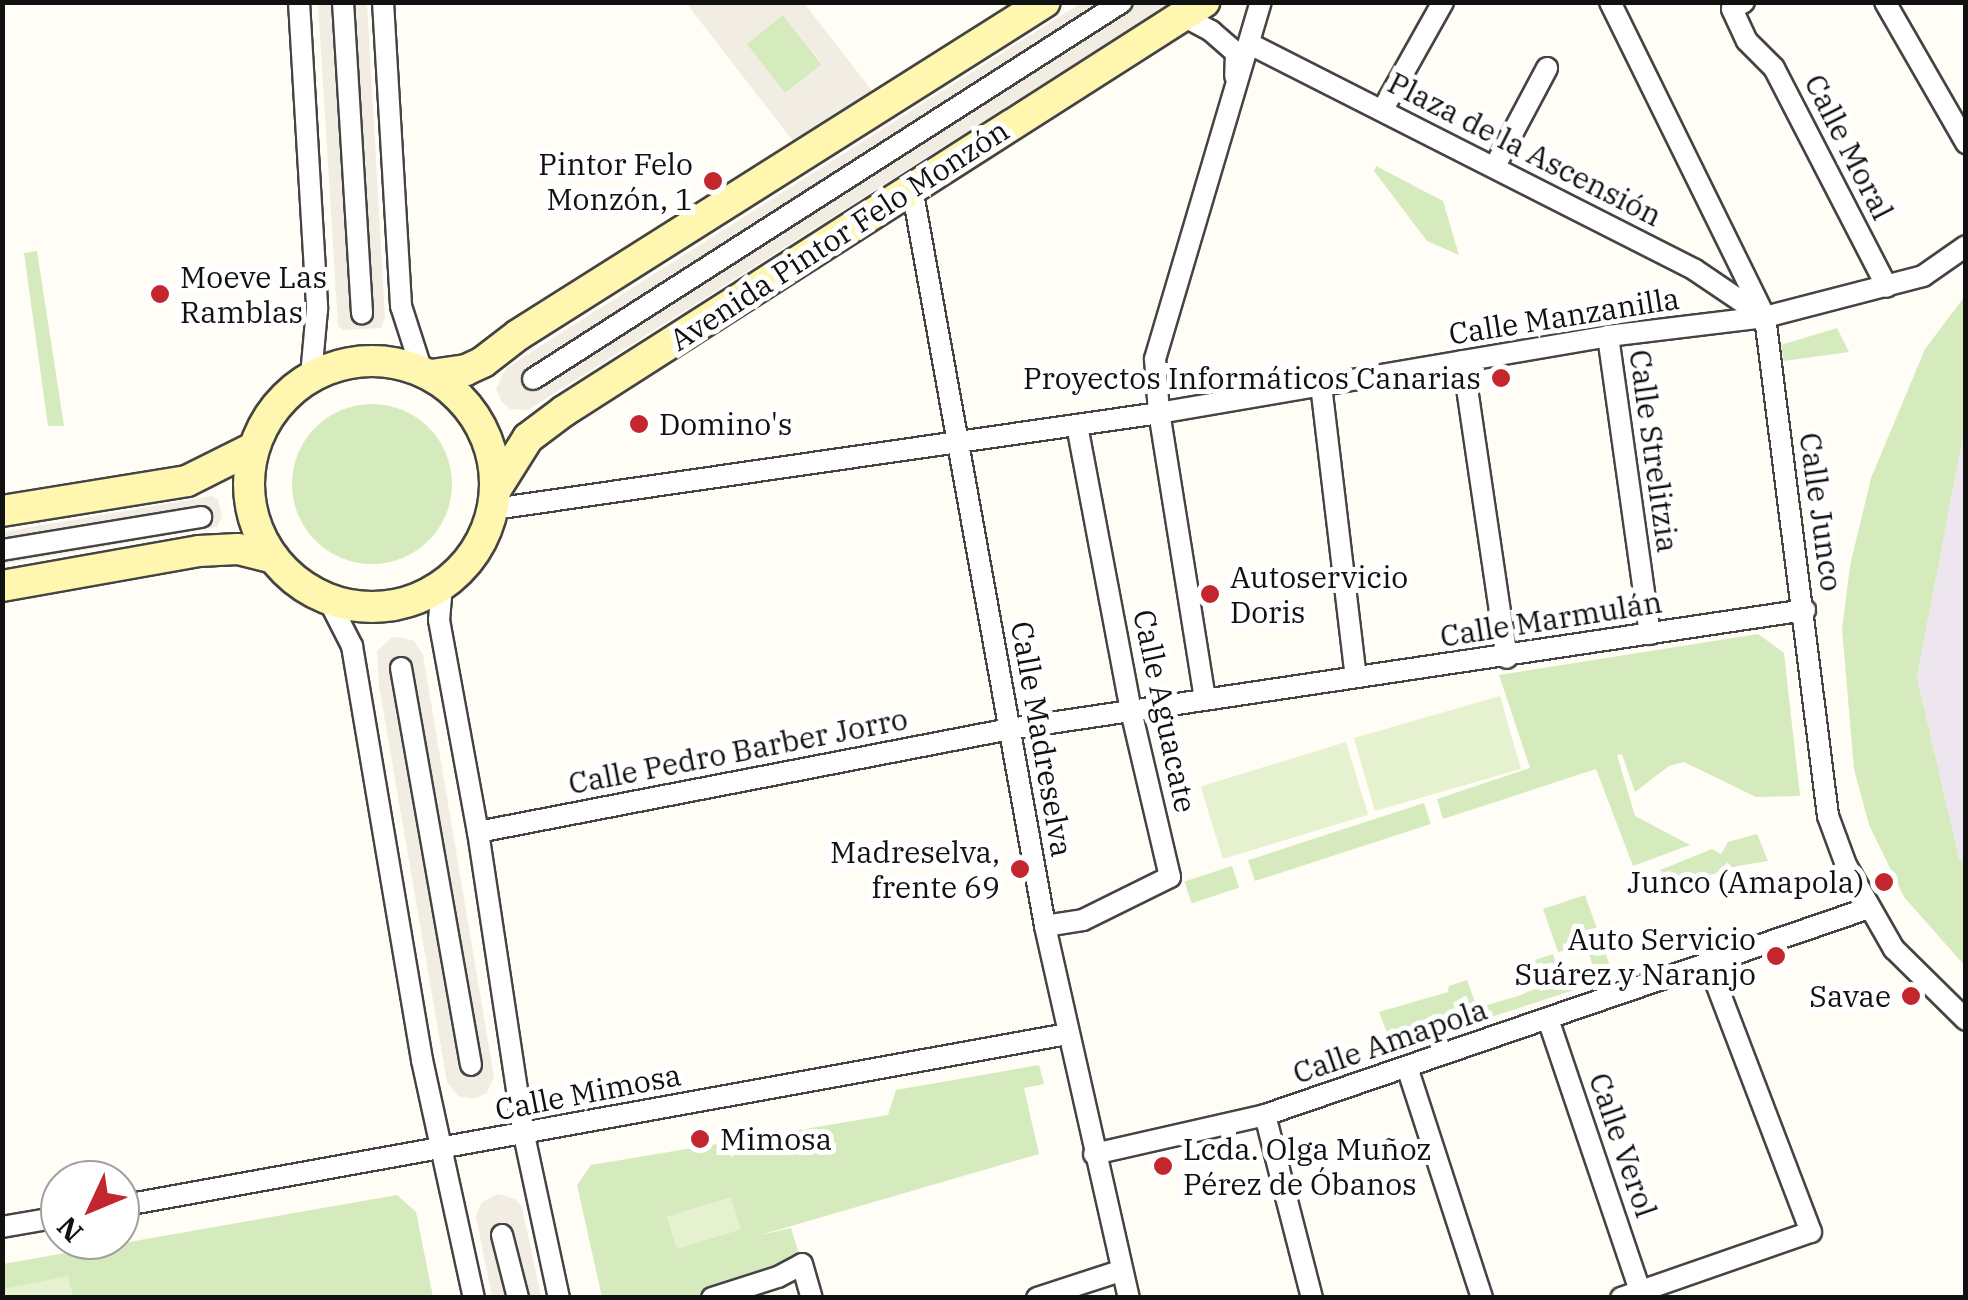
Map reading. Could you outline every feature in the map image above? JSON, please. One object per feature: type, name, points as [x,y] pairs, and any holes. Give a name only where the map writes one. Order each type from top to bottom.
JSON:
[{"type":"street","points":[[299,2],[317,309],[311,376]]},
{"type":"street","points":[[343,2],[362,313]]},
{"type":"street","points":[[383,2],[401,306],[427,373],[458,396],[480,423],[492,455],[495,499],[483,539],[466,565],[442,586],[398,605],[351,606],[307,589],[274,558],[250,506],[253,448],[266,420],[286,395],[311,376],[366,360],[427,373],[466,370],[483,362],[535,324],[1045,2]]},
{"type":"street","name":"Avenida Pintor Felo Monzón","points":[[532,379],[1122,2]]},
{"type":"street","points":[[1205,699],[1159,413],[1155,359],[1235,83],[1252,46],[1262,2]]},
{"type":"street","points":[[1383,109],[1444,2]]},
{"type":"street","name":"Calle Junco","points":[[1610,2],[1764,317],[1805,610],[1828,816],[1846,865],[1894,949],[1966,1020]]},
{"type":"street","name":"Calle Moral","points":[[1744,2],[1732,9],[1747,42],[1774,68],[1887,287]]},
{"type":"street","points":[[1885,2],[1966,143]]},
{"type":"street","points":[[1193,9],[1236,53],[1235,83]]},
{"type":"street","name":"Avenida Pintor Felo Monzón","points":[[495,499],[528,438],[564,411],[1193,9]]},
{"type":"street","name":"Plaza de la Ascensión","points":[[1252,46],[1695,270],[1764,317]]},
{"type":"street","points":[[1495,166],[1547,68]]},
{"type":"street","name":"Calle Madreselva","points":[[912,188],[1045,926],[1128,1298]]},
{"type":"street","name":"Calle Manzanilla","points":[[495,499],[1077,425],[1608,336],[1764,317],[1923,276],[1966,246]]},
{"type":"street","name":"Calle Strelitzia","points":[[1608,336],[1650,634]]},
{"type":"street","points":[[1463,361],[1507,658]]},
{"type":"street","points":[[1321,386],[1356,676]]},
{"type":"street","name":"Calle Aguacate","points":[[1045,926],[1082,920],[1170,877],[1131,710],[1077,425]]},
{"type":"street","points":[[2,511],[188,480],[253,448]]},
{"type":"street","points":[[2,550],[201,517]]},
{"type":"street","points":[[2,586],[199,551],[238,549],[274,558]]},
{"type":"street","points":[[442,586],[439,620],[478,832],[524,1135],[559,1298]]},
{"type":"street","points":[[328,599],[352,646],[422,1060],[474,1298]]},
{"type":"street","name":"Calle Marmulán","points":[[1010,730],[1805,610]]},
{"type":"street","points":[[401,668],[470,1065]]},
{"type":"street","name":"Calle Pedro Barber Jorro","points":[[478,832],[1010,730]]},
{"type":"street","name":"Calle Amapola","points":[[1094,1154],[1265,1114],[1869,908]]},
{"type":"street","points":[[1631,1294],[1811,1232],[1709,964]]},
{"type":"street","name":"Calle Verol","points":[[1548,1019],[1631,1294]]},
{"type":"street","name":"Calle Mimosa","points":[[140,1203],[1067,1034]]},
{"type":"street","points":[[1407,1068],[1482,1298]]},
{"type":"street","points":[[1265,1114],[1312,1298]]},
{"type":"street","points":[[2,1226],[40,1219]]},
{"type":"street","points":[[502,1234],[518,1298]]},
{"type":"street","points":[[712,1298],[778,1277],[802,1264],[812,1298]]},
{"type":"street","points":[[1038,1298],[1120,1270]]},
{"type":"shaded area","points":[[318,3],[367,3],[385,318],[381,328],[343,330],[338,326]]},
{"type":"shaded area","points":[[686,3],[804,3],[883,105],[804,155]],"holes":[[[783,15],[822,64],[785,93],[747,44]]]},
{"type":"shaded area","points":[[1081,3],[1170,3],[528,410],[510,409],[502,402],[496,389],[506,368]]},
{"type":"shaded area","points":[[1965,427],[1965,865],[1959,858],[1917,677]]},
{"type":"shaded area","points":[[212,496],[218,499],[222,516],[217,527],[3,564],[3,532]]},
{"type":"shaded area","points":[[391,638],[414,641],[423,655],[494,1077],[487,1093],[473,1099],[458,1096],[447,1082],[379,686],[377,651]]},
{"type":"shaded area","points":[[498,1194],[515,1199],[522,1207],[541,1297],[492,1297],[476,1216],[482,1202]]},
{"type":"green space","points":[[783,15],[822,65],[785,94],[746,44]]},
{"type":"green space","points":[[1376,166],[1443,201],[1459,255],[1427,241],[1374,171]]},
{"type":"green space","points":[[37,251],[64,426],[48,426],[24,253]]},
{"type":"green space","points":[[1965,296],[1965,427],[1917,677],[1959,858],[1965,865],[1965,966],[1904,897],[1869,825],[1854,769],[1842,629],[1850,566],[1871,478],[1925,349]]},
{"type":"green space","points":[[1837,328],[1849,352],[1784,361],[1781,345]]},
{"type":"green space","points":[[372,404],[403,410],[428,428],[446,453],[452,484],[446,515],[428,540],[403,558],[372,564],[341,558],[316,540],[298,515],[292,484],[298,453],[316,428],[341,410]]},
{"type":"green space","points":[[1758,634],[1784,653],[1800,796],[1756,797],[1684,762],[1669,766],[1635,792],[1622,754],[1617,755],[1635,816],[1690,845],[1633,866],[1596,769],[1443,819],[1437,799],[1530,768],[1499,675]]},
{"type":"green space","points":[[1500,696],[1521,769],[1375,811],[1354,738]]},
{"type":"green space","points":[[1346,742],[1368,815],[1223,859],[1201,786]]},
{"type":"green space","points":[[1424,803],[1431,824],[1255,881],[1248,860]]},
{"type":"green space","points":[[1757,834],[1768,861],[1737,866],[1645,897],[1638,879],[1712,849],[1721,854],[1728,842]]},
{"type":"green space","points":[[1232,866],[1239,888],[1192,903],[1184,881]]},
{"type":"green space","points":[[1585,895],[1614,977],[1393,1049],[1379,1012],[1448,992],[1449,986],[1467,980],[1477,1008],[1518,996],[1542,986],[1535,960],[1553,954],[1562,980],[1594,970],[1586,944],[1558,952],[1543,909]]},
{"type":"green space","points":[[1039,1065],[1044,1084],[1024,1088],[1039,1154],[757,1236],[791,1228],[802,1264],[712,1297],[602,1297],[577,1185],[591,1165],[888,1115],[896,1090]]},
{"type":"green space","points":[[397,1195],[416,1212],[433,1297],[3,1298],[3,1264],[40,1258],[140,1260],[140,1240]]},
{"type":"green space","points":[[731,1197],[741,1230],[677,1249],[667,1217]]},
{"type":"green space","points":[[68,1276],[73,1297],[3,1297],[3,1289]]},
{"type":"place","name":"Pintor Felo Monzón, 1","points":[[713,181]]},
{"type":"place","name":"Moeve Las Ramblas","points":[[160,294]]},
{"type":"place","name":"Proyectos Informáticos Canarias","points":[[1501,378]]},
{"type":"place","name":"Domino's","points":[[639,424]]},
{"type":"place","name":"Autoservicio Doris","points":[[1210,594]]},
{"type":"place","name":"Madreselva, frente 69","points":[[1020,869]]},
{"type":"place","name":"Junco (Amapola)","points":[[1884,882]]},
{"type":"place","name":"Auto Servicio Suárez y Naranjo","points":[[1776,956]]},
{"type":"place","name":"Savae","points":[[1911,996]]},
{"type":"place","name":"Mimosa","points":[[700,1139]]},
{"type":"place","name":"Lcda. Olga Muñoz Pérez de Óbanos","points":[[1163,1166]]}]
